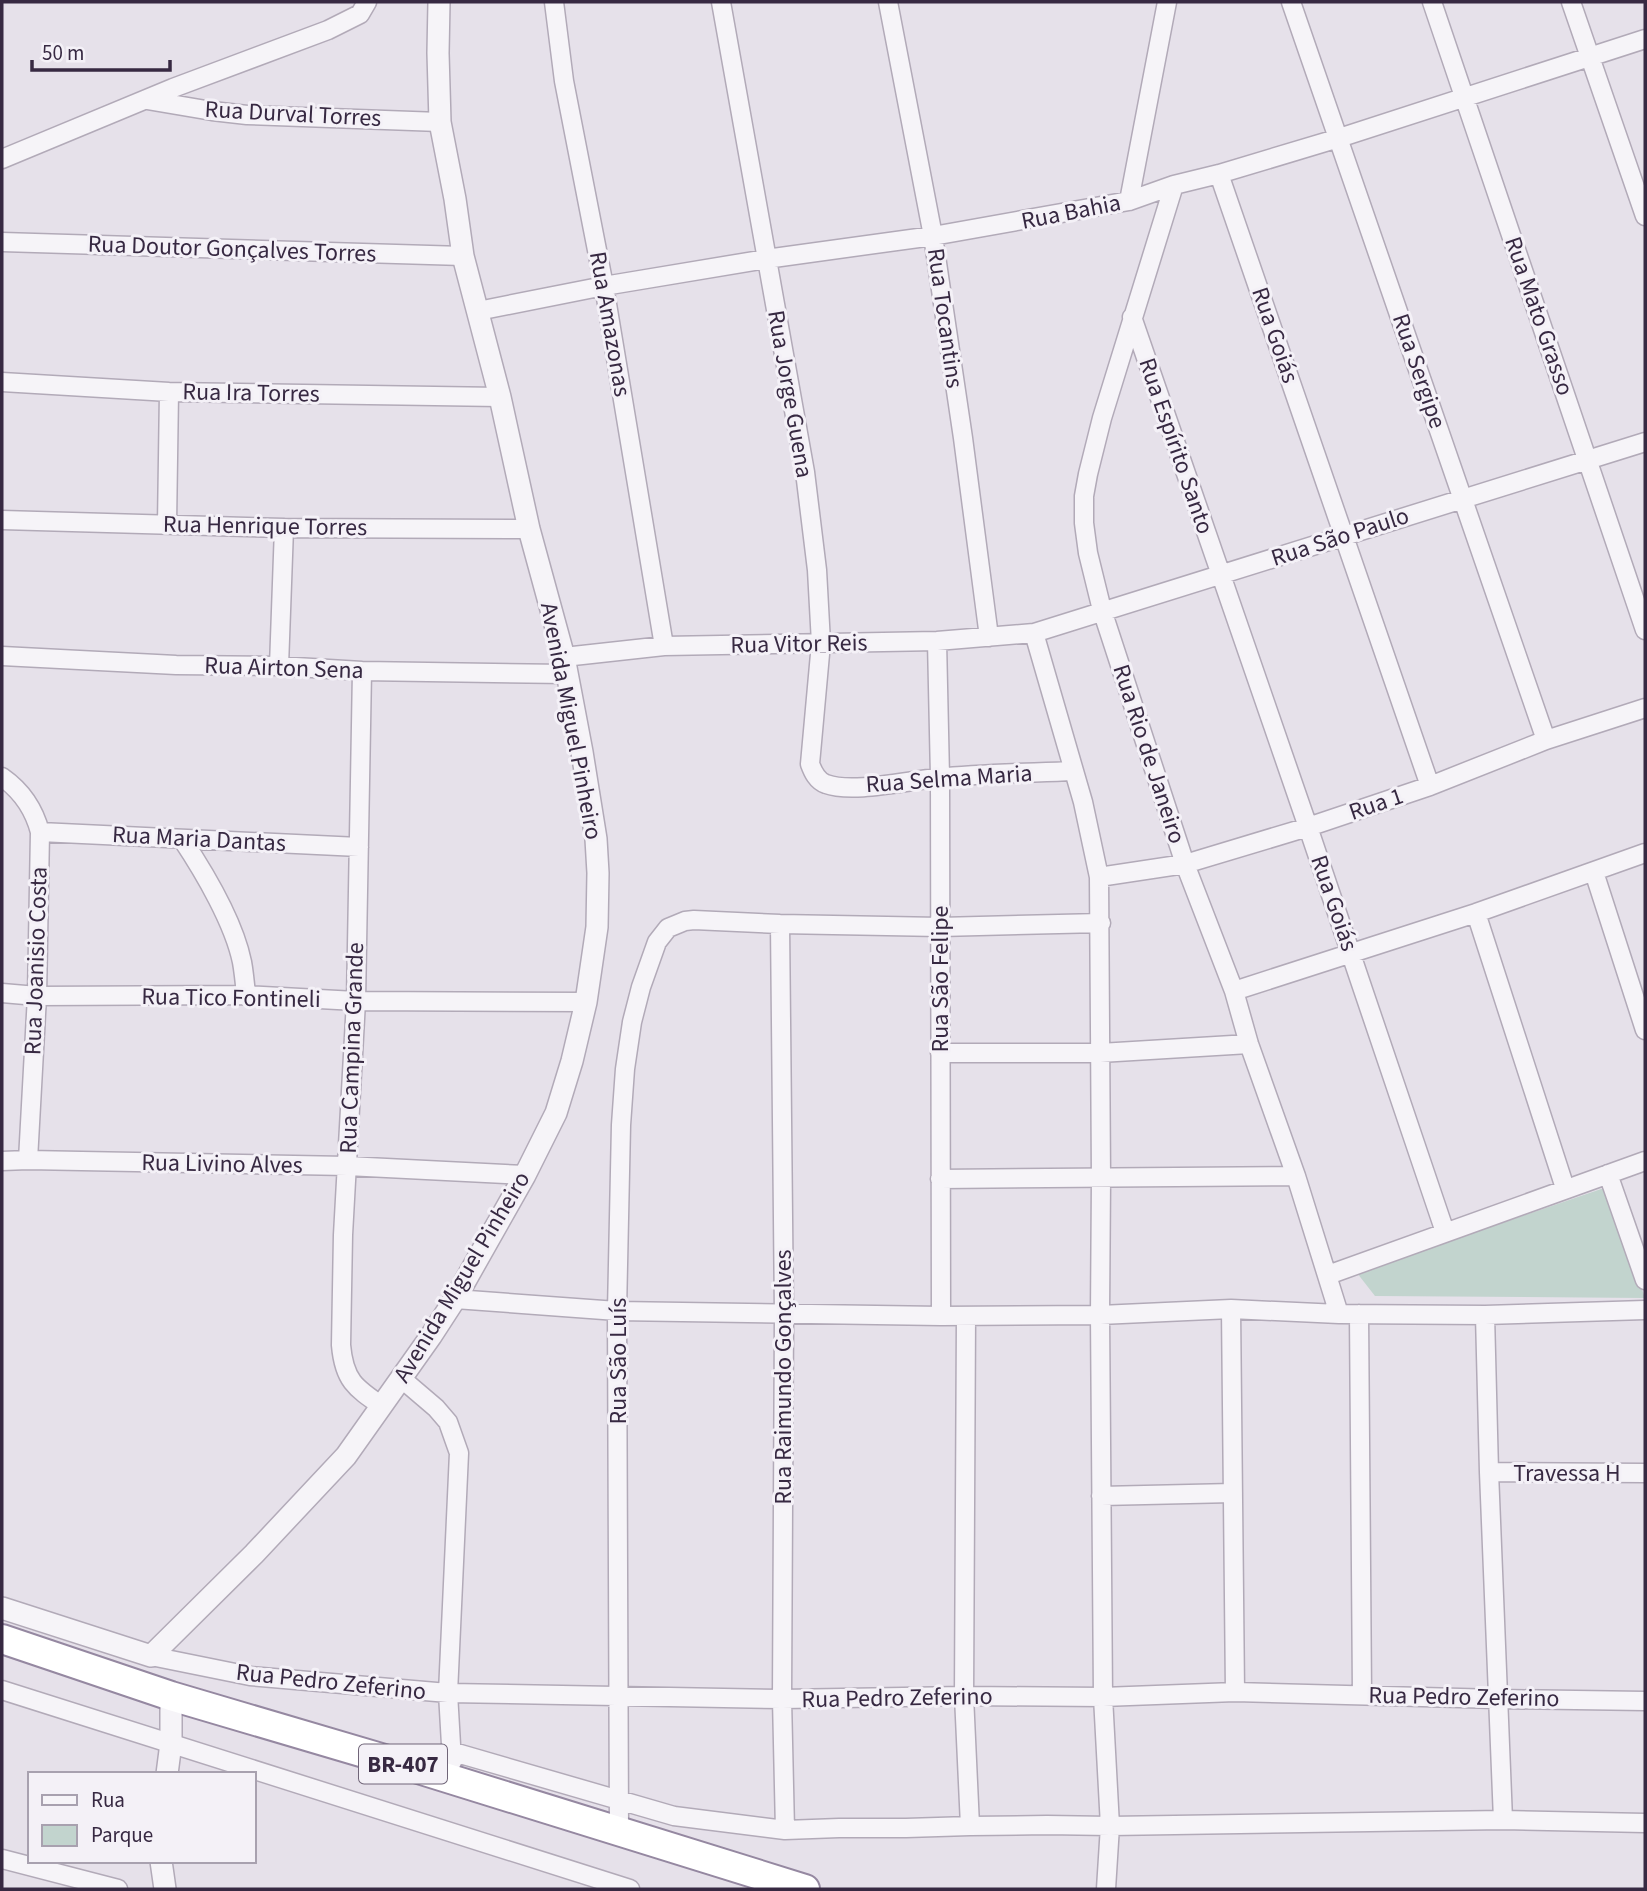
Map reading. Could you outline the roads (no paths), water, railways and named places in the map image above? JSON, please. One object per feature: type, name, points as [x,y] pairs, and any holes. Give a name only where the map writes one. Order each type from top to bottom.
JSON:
[{"type":"highway","name":"BR-407","points":[[2,1639],[171,1696],[805,1889]]},
{"type":"street","name":"Rua Durval Torres","points":[[2,159],[328,30],[360,14],[367,2]]},
{"type":"street","name":"Avenida Miguel Pinheiro","points":[[133,1682],[151,1656],[254,1554],[346,1456],[402,1379],[455,1299],[525,1175],[556,1113],[586,1002],[597,927],[597,862],[591,807],[565,665],[463,256],[440,122],[439,2]]},
{"type":"street","name":"Rua Amazonas","points":[[554,2],[564,80],[604,286],[664,646]]},
{"type":"street","name":"Rua Jorge Guena","points":[[721,2],[805,472],[817,570],[821,643],[810,764],[817,778],[825,784]]},
{"type":"street","name":"Rua Tocantins","points":[[888,2],[933,236],[989,637]]},
{"type":"street","points":[[1129,201],[1167,2]]},
{"type":"street","name":"Rua Sergipe","points":[[1291,2],[1546,740]]},
{"type":"street","name":"Rua Mato Grasso","points":[[1432,2],[1606,519],[1643,618]]},
{"type":"street","points":[[1571,2],[1645,216]]},
{"type":"street","name":"Rua Bahia","points":[[478,311],[604,286],[766,259],[933,236],[1129,201],[1339,138],[1645,39]]},
{"type":"street","name":"Rua Durval Torres","points":[[147,100],[247,115],[440,122]]},
{"type":"street","name":"Rua Goiás","points":[[1219,174],[1430,786]]},
{"type":"street","name":"Rua Rio de Janeiro","points":[[1174,186],[1102,418],[1084,496],[1088,553],[1101,610],[1185,864],[1234,991],[1249,1044],[1296,1176],[1339,1314]]},
{"type":"street","name":"Rua Doutor Gonçalves Torres","points":[[2,242],[463,256]]},
{"type":"street","name":"Rua Espírito Santo","points":[[1132,317],[1220,575]]},
{"type":"street","name":"Rua Ira Torres","points":[[2,382],[169,392],[500,397]]},
{"type":"street","points":[[167,525],[169,392]]},
{"type":"street","name":"Rua São Paulo","points":[[1034,633],[1645,442]]},
{"type":"street","name":"Rua Henrique Torres","points":[[2,520],[284,528],[529,529]]},
{"type":"street","points":[[279,666],[284,528]]},
{"type":"street","name":"Rua Goiás","points":[[1220,575],[1445,1232]]},
{"type":"street","points":[[1034,633],[1091,834],[1099,877],[1103,1697],[1110,1826],[1106,1889]]},
{"type":"street","name":"Rua Vitor Reis","points":[[565,665],[664,646],[937,641],[1034,633]]},
{"type":"street","name":"Rua São Felipe","points":[[937,641],[942,1316]]},
{"type":"street","name":"Rua Airton Sena","points":[[2,656],[362,671],[565,665]]},
{"type":"street","name":"Rua Campina Grande","points":[[362,671],[356,1001],[341,1290],[342,1360],[348,1377],[363,1393],[382,1406]]},
{"type":"street","name":"Rua 1","points":[[1099,877],[1185,864],[1308,827],[1430,786],[1546,740],[1645,708]]},
{"type":"street","name":"Rua Selma Maria","points":[[825,784],[863,787],[940,777],[1073,771]]},
{"type":"street","name":"Rua Joanisio Costa","points":[[2,777],[23,795],[36,816],[40,832],[37,996],[29,1160]]},
{"type":"street","name":"Rua Maria Dantas","points":[[40,832],[359,847]]},
{"type":"street","points":[[182,839],[235,940],[242,962],[246,995]]},
{"type":"street","points":[[1234,991],[1476,913],[1645,853]]},
{"type":"street","points":[[1594,872],[1645,1030]]},
{"type":"street","points":[[1476,913],[1565,1188]]},
{"type":"street","name":"Rua São Luís","points":[[620,1831],[617,1311],[621,1125],[632,1023],[650,961],[661,935],[668,928],[694,920],[780,924]]},
{"type":"street","points":[[780,924],[940,927],[1101,923]]},
{"type":"street","name":"Rua Raimundo Gonçalves","points":[[780,924],[784,1315],[782,1699],[785,1830]]},
{"type":"street","name":"Rua Tico Fontineli","points":[[2,993],[37,996],[246,995],[356,1001],[586,1002]]},
{"type":"street","points":[[940,1053],[1100,1054],[1249,1044]]},
{"type":"street","name":"Rua Livino Alves","points":[[2,1161],[347,1167],[525,1175]]},
{"type":"street","points":[[1328,1275],[1645,1161]]},
{"type":"street","points":[[1608,1174],[1645,1280]]},
{"type":"street","points":[[940,1179],[1296,1176]]},
{"type":"street","points":[[455,1299],[617,1311],[784,1315],[1100,1315],[1231,1309],[1339,1314],[1485,1315],[1645,1310]]},
{"type":"street","points":[[1231,1309],[1235,1692]]},
{"type":"street","points":[[1359,1314],[1363,1695]]},
{"type":"street","points":[[1485,1315],[1503,1820]]},
{"type":"street","points":[[966,1316],[964,1696],[970,1826]]},
{"type":"street","points":[[402,1379],[448,1422],[459,1452],[448,1693],[454,1780]]},
{"type":"street","name":"Travessa H","points":[[1489,1472],[1645,1473]]},
{"type":"street","points":[[1101,1496],[1233,1493]]},
{"type":"street","points":[[2,1608],[151,1656]]},
{"type":"street","name":"Rua Pedro Zeferino","points":[[151,1656],[250,1676],[448,1693],[782,1699],[1103,1697],[1235,1692],[1645,1701]]},
{"type":"street","points":[[2,1690],[630,1889]]},
{"type":"street","points":[[167,1772],[171,1743],[171,1696]]},
{"type":"street","points":[[450,1751],[674,1816],[785,1830],[1503,1820],[1645,1823]]},
{"type":"street","points":[[2,1859],[118,1889]]},
{"type":"street","points":[[161,1863],[165,1889]]}]
